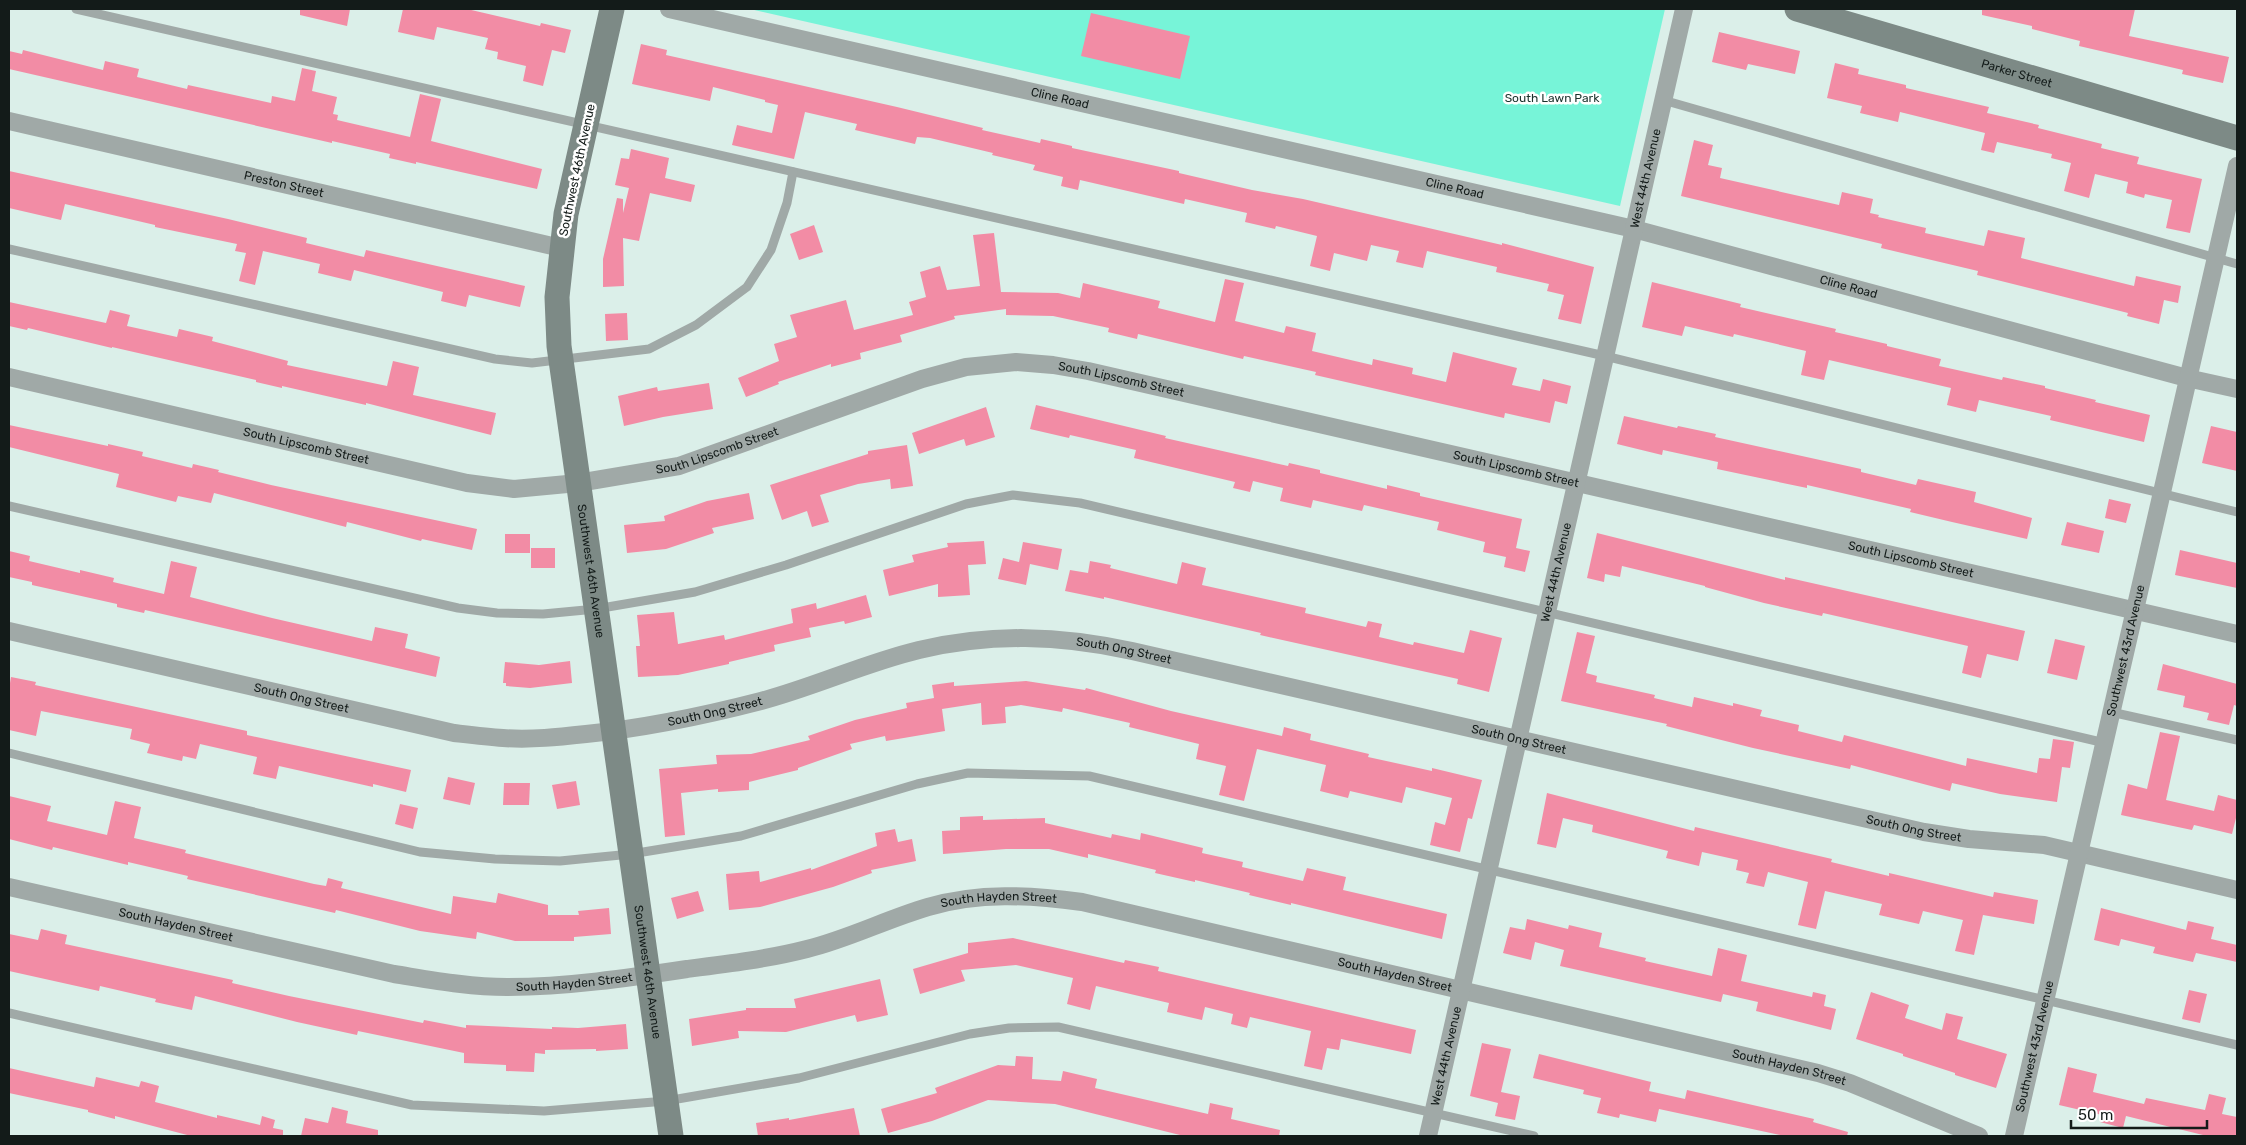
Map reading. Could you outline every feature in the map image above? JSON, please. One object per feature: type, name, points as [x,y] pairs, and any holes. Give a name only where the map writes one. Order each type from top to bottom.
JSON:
[{"type":"main road","name":"Southwest 46th Avenue","points":[[612,9],[566,214],[557,297],[561,360],[671,1136]]},
{"type":"main road","name":"Parker Street","points":[[1797,9],[2237,138]]},
{"type":"street","name":"Cline Road","points":[[669,9],[1634,229],[2188,378],[2237,389]]},
{"type":"street","name":"West 44th Avenue","points":[[1428,1136],[1520,740],[1684,9]]},
{"type":"street","name":"Preston Street","points":[[9,121],[561,248]]},
{"type":"street","name":"Southwest 43rd Avenue","points":[[2014,1136],[2237,166]]},
{"type":"street","name":"South Lipscomb Street","points":[[9,377],[467,483],[514,489],[578,483],[679,466],[922,380],[966,367],[1016,362],[1053,365],[1088,371],[2237,634]]},
{"type":"street","name":"South Ong Street","points":[[9,631],[454,733],[504,738],[548,738],[613,731],[690,718],[762,701],[918,650],[971,641],[1014,637],[1057,638],[1096,643],[1924,832],[1978,840],[2044,846],[2237,890]]},
{"type":"street","name":"South Hayden Street","points":[[9,887],[394,974],[455,984],[506,987],[550,986],[648,975],[775,957],[843,938],[927,907],[964,899],[1011,896],[1082,902],[1818,1073],[1850,1083],[1979,1136]]},
{"type":"lane","points":[[76,9],[1605,356],[2237,512]]},
{"type":"lane","points":[[1663,100],[2237,264]]},
{"type":"lane","points":[[9,249],[494,360],[532,363],[649,348],[696,325],[747,287],[771,250],[787,203],[793,172]]},
{"type":"lane","points":[[9,506],[458,608],[497,613],[543,614],[596,609],[695,592],[786,565],[966,504],[1013,495],[1080,503],[2105,743]]},
{"type":"lane","points":[[2111,712],[2237,740]]},
{"type":"lane","points":[[9,753],[420,852],[495,859],[560,861],[631,854],[741,836],[917,784],[968,773],[1030,773],[1089,776],[2237,1045]]},
{"type":"lane","points":[[9,1013],[412,1105],[544,1111],[666,1102],[799,1078],[970,1034],[1009,1028],[1058,1027],[1534,1136]]},
{"type":"green space","name":"South Lawn Park","points":[[750,9],[1665,9],[1620,206]]},
{"type":"building","points":[[300,9],[350,9],[347,26],[300,15]]},
{"type":"building","points":[[403,9],[467,9],[540,26],[541,23],[571,30],[565,53],[552,50],[543,86],[523,81],[526,66],[497,59],[498,52],[485,49],[488,38],[437,27],[434,40],[398,32]]},
{"type":"building","points":[[1982,9],[2135,9],[2129,36],[2229,57],[2223,83],[2182,74],[2183,70],[2079,46],[2080,41],[2032,29],[2032,26],[1982,15]]},
{"type":"building","points":[[1091,13],[1190,36],[1180,79],[1081,56]]},
{"type":"building","points":[[1719,32],[1800,51],[1795,74],[1748,64],[1746,70],[1712,62]]},
{"type":"building","points":[[641,44],[667,50],[666,55],[897,107],[983,128],[982,130],[1040,143],[1041,139],[1252,190],[1303,199],[1502,245],[1502,243],[1594,267],[1581,324],[1558,319],[1564,295],[1547,291],[1549,284],[1496,272],[1497,267],[1427,251],[1423,268],[1396,262],[1399,251],[1371,245],[1367,261],[1334,253],[1330,271],[1310,266],[1317,236],[1276,226],[1275,229],[1245,222],[1247,213],[1185,199],[1184,204],[1080,180],[1078,190],[1061,186],[1063,177],[1033,170],[1035,165],[930,138],[917,137],[915,144],[855,130],[857,124],[805,112],[794,159],[732,145],[737,125],[772,133],[778,105],[713,87],[710,101],[632,84]]},
{"type":"building","points":[[23,50],[103,70],[105,61],[139,69],[137,77],[187,89],[188,85],[271,103],[272,96],[295,101],[302,68],[316,71],[312,91],[337,97],[333,114],[338,115],[337,120],[410,137],[420,94],[441,99],[431,141],[542,169],[537,189],[416,162],[416,164],[389,158],[390,154],[332,141],[332,143],[9,69],[9,51],[22,54]]},
{"type":"building","points":[[1835,63],[1859,69],[1858,74],[1906,85],[1906,88],[1989,107],[1987,113],[2039,125],[2038,128],[2102,144],[2101,148],[2139,157],[2137,164],[2202,179],[2190,233],[2166,228],[2172,200],[2145,194],[2144,198],[2126,193],[2128,182],[2095,174],[2089,198],[2064,191],[2071,163],[2051,158],[2052,154],[1997,142],[1994,153],[1981,150],[1985,133],[1900,112],[1898,122],[1860,113],[1862,106],[1827,98]]},
{"type":"building","points":[[1694,140],[1713,145],[1708,165],[1722,168],[1720,178],[1839,205],[1842,192],[1873,199],[1870,213],[1879,215],[1878,217],[1926,228],[1925,233],[1984,246],[1988,230],[2025,238],[2021,258],[2134,286],[2136,276],[2181,286],[2178,303],[2164,300],[2159,324],[2127,316],[2128,313],[1977,275],[1978,271],[1881,248],[1882,244],[1681,196]]},
{"type":"building","points":[[631,149],[669,158],[665,178],[695,185],[691,202],[650,193],[639,241],[623,238],[624,286],[603,287],[603,259],[617,198],[623,199],[623,213],[629,188],[615,185],[621,158],[629,159]]},
{"type":"building","points":[[9,171],[307,238],[306,243],[364,257],[366,250],[525,286],[520,307],[469,295],[466,307],[441,301],[443,292],[354,270],[351,281],[318,273],[320,264],[263,251],[255,285],[239,281],[246,253],[235,251],[237,244],[155,227],[155,225],[65,204],[61,220],[9,208]]},
{"type":"building","points":[[814,225],[823,252],[799,260],[790,234]]},
{"type":"building","points":[[994,233],[1001,292],[1058,293],[1080,298],[1083,283],[1160,301],[1158,308],[1215,322],[1225,279],[1244,283],[1235,321],[1284,333],[1286,326],[1316,333],[1312,351],[1372,365],[1373,359],[1413,368],[1412,374],[1446,382],[1453,352],[1517,368],[1512,385],[1540,391],[1543,379],[1571,386],[1567,404],[1555,401],[1550,423],[1505,413],[1504,418],[1315,375],[1316,372],[1244,356],[1243,359],[1138,334],[1137,339],[1108,332],[1109,328],[1053,316],[1006,315],[1006,309],[954,316],[955,319],[900,335],[902,342],[860,353],[861,359],[831,367],[831,364],[778,382],[779,384],[746,397],[738,378],[779,361],[774,344],[797,337],[790,315],[846,300],[854,330],[913,315],[909,302],[926,297],[920,272],[940,266],[947,290],[980,286],[973,235]]},
{"type":"building","points":[[1652,282],[1741,304],[1740,307],[1836,329],[1835,332],[1941,359],[1939,366],[2002,380],[2003,377],[2045,386],[2045,388],[2096,400],[2095,402],[2150,415],[2144,442],[2050,420],[2051,416],[1979,400],[1976,412],[1947,405],[1951,388],[1829,360],[1824,380],[1801,375],[1806,351],[1734,334],[1733,337],[1685,326],[1682,336],[1642,327]]},
{"type":"building","points":[[9,302],[106,323],[110,310],[130,315],[127,326],[177,337],[179,329],[213,337],[212,341],[288,361],[287,365],[387,386],[393,361],[419,367],[413,395],[496,413],[491,435],[366,403],[366,405],[282,386],[282,388],[256,382],[256,380],[112,347],[28,328],[27,330],[9,326]]},
{"type":"building","points":[[627,313],[628,340],[606,341],[605,314]]},
{"type":"building","points":[[709,383],[713,409],[663,417],[624,426],[618,396],[657,387],[658,391]]},
{"type":"building","points":[[1036,405],[1166,436],[1165,438],[1288,466],[1289,463],[1320,470],[1320,473],[1387,489],[1387,485],[1420,493],[1420,496],[1522,519],[1516,548],[1530,551],[1525,572],[1504,567],[1506,557],[1483,552],[1485,542],[1437,530],[1439,522],[1364,505],[1362,511],[1313,500],[1311,508],[1280,501],[1283,488],[1253,481],[1250,492],[1233,488],[1235,482],[1134,458],[1136,450],[1070,435],[1069,438],[1030,429]]},
{"type":"building","points":[[986,407],[995,437],[966,446],[964,439],[919,454],[912,433]]},
{"type":"building","points":[[1624,416],[1677,428],[1678,426],[1716,434],[1715,437],[1861,469],[1861,472],[1916,485],[1918,479],[1976,492],[1974,502],[2032,518],[2027,539],[1910,512],[1911,509],[1807,485],[1807,488],[1717,469],[1718,462],[1663,450],[1662,455],[1617,444]]},
{"type":"building","points":[[9,425],[108,446],[108,444],[143,452],[142,456],[192,468],[193,464],[271,485],[477,529],[472,550],[422,539],[421,541],[347,522],[346,527],[214,493],[211,503],[178,496],[176,502],[116,487],[119,474],[9,447]]},
{"type":"building","points":[[2211,426],[2237,432],[2237,471],[2202,463]]},
{"type":"building","points":[[907,445],[913,486],[891,489],[890,479],[858,484],[820,495],[829,522],[812,527],[807,511],[782,520],[770,485],[868,454],[868,451]]},
{"type":"building","points":[[749,493],[754,519],[712,528],[714,533],[666,549],[627,553],[624,525],[665,521],[664,516],[707,501]]},
{"type":"building","points":[[2109,499],[2131,504],[2126,523],[2105,518]]},
{"type":"building","points":[[2067,522],[2104,531],[2099,553],[2061,545]]},
{"type":"building","points":[[1597,533],[1785,580],[1785,577],[2025,631],[2018,661],[1987,654],[1981,678],[1962,673],[1968,646],[1823,613],[1822,616],[1764,603],[1705,586],[1622,566],[1620,577],[1605,574],[1604,582],[1587,578]]},
{"type":"building","points":[[505,534],[530,534],[530,553],[505,553]]},
{"type":"building","points":[[984,541],[986,564],[968,565],[970,595],[938,597],[938,584],[889,596],[883,570],[914,562],[912,555],[948,547],[947,543]]},
{"type":"building","points":[[1023,542],[1062,549],[1058,570],[1030,564],[1026,585],[998,579],[1003,558],[1019,562]]},
{"type":"building","points":[[531,548],[555,548],[555,568],[531,568]]},
{"type":"building","points":[[2180,550],[2237,563],[2237,588],[2175,575]]},
{"type":"building","points":[[9,551],[30,556],[29,561],[80,573],[80,570],[114,578],[113,582],[164,594],[171,561],[197,567],[190,597],[372,641],[375,627],[408,634],[405,648],[440,657],[436,677],[145,610],[144,613],[117,607],[117,604],[32,585],[32,582],[9,577]]},
{"type":"building","points":[[1090,561],[1111,565],[1110,568],[1177,584],[1182,562],[1206,568],[1202,585],[1306,608],[1305,613],[1366,627],[1368,621],[1382,624],[1379,637],[1413,645],[1414,642],[1464,653],[1470,630],[1502,638],[1489,692],[1457,684],[1458,679],[1260,635],[1261,633],[1104,597],[1104,599],[1065,591],[1070,570],[1088,573]]},
{"type":"building","points":[[866,595],[872,617],[845,624],[844,621],[809,628],[811,637],[774,645],[775,651],[729,662],[729,664],[678,675],[638,677],[636,646],[640,646],[637,615],[674,612],[678,644],[724,635],[725,640],[793,623],[791,609],[816,603],[817,609]]},
{"type":"building","points":[[1577,632],[1595,636],[1586,673],[1597,676],[1596,682],[1655,695],[1654,698],[1692,707],[1694,697],[1733,706],[1733,703],[1762,710],[1760,716],[1799,725],[1798,731],[1842,742],[1844,735],[1966,766],[1967,758],[2037,773],[2039,758],[2050,759],[2053,739],[2074,742],[2070,768],[2062,767],[2057,802],[2000,794],[1952,783],[1950,791],[1851,765],[1850,769],[1753,748],[1666,726],[1667,724],[1561,701]]},
{"type":"building","points":[[2055,639],[2085,646],[2077,680],[2047,673]]},
{"type":"building","points":[[570,661],[572,683],[530,688],[506,686],[506,683],[503,683],[505,662],[539,665]]},
{"type":"building","points":[[2163,664],[2237,684],[2237,706],[2234,705],[2229,725],[2207,720],[2209,713],[2183,707],[2185,696],[2157,690]]},
{"type":"building","points":[[11,677],[36,682],[35,685],[247,731],[247,735],[411,770],[406,792],[373,784],[373,787],[279,766],[276,779],[253,774],[257,757],[200,744],[196,759],[183,756],[182,761],[147,753],[150,744],[130,739],[132,729],[41,711],[36,736],[9,730],[9,689]]},
{"type":"building","points":[[1026,681],[1085,690],[1086,688],[1171,711],[1282,736],[1284,727],[1311,734],[1310,740],[1369,754],[1368,757],[1432,771],[1432,768],[1482,780],[1472,819],[1468,818],[1460,852],[1430,845],[1435,822],[1445,825],[1452,798],[1406,787],[1402,803],[1350,791],[1348,798],[1320,791],[1326,765],[1257,749],[1244,801],[1219,795],[1226,766],[1196,759],[1199,744],[1129,727],[1130,723],[1063,708],[1062,712],[1021,705],[1005,707],[1006,723],[982,725],[981,703],[942,709],[945,731],[886,741],[885,736],[850,744],[852,749],[798,768],[798,770],[749,782],[749,790],[718,792],[718,789],[681,793],[685,835],[665,837],[659,769],[717,764],[716,755],[751,754],[810,740],[808,736],[855,720],[907,708],[906,703],[934,698],[932,685],[954,682],[954,686]]},
{"type":"building","points":[[2160,732],[2180,736],[2166,800],[2214,811],[2218,795],[2237,800],[2237,814],[2232,834],[2194,825],[2192,830],[2121,815],[2128,784],[2147,789]]},
{"type":"building","points":[[448,777],[475,783],[470,805],[443,799]]},
{"type":"building","points":[[576,781],[580,805],[557,809],[552,785]]},
{"type":"building","points":[[504,783],[530,783],[529,805],[503,805]]},
{"type":"building","points":[[1547,793],[1694,831],[1695,827],[1832,859],[1831,862],[1889,876],[1889,873],[1993,897],[1994,892],[2038,900],[2034,924],[1983,915],[1974,955],[1955,951],[1963,920],[1923,911],[1919,924],[1879,915],[1882,904],[1825,891],[1816,929],[1798,925],[1808,882],[1768,872],[1764,887],[1746,883],[1749,873],[1736,870],[1738,860],[1702,852],[1699,866],[1666,858],[1668,851],[1592,832],[1593,825],[1563,818],[1556,848],[1537,844]]},
{"type":"building","points":[[9,796],[51,806],[47,821],[107,835],[115,801],[141,807],[134,838],[186,850],[185,853],[314,884],[326,886],[328,878],[343,882],[341,888],[451,914],[453,896],[496,903],[498,893],[548,905],[548,915],[579,915],[578,911],[609,908],[611,934],[574,937],[574,941],[515,941],[477,932],[476,939],[420,931],[336,910],[335,913],[187,879],[188,876],[128,862],[128,865],[53,847],[52,850],[9,839]]},
{"type":"building","points":[[400,804],[418,808],[413,829],[395,824]]},
{"type":"building","points":[[983,816],[983,820],[1045,818],[1045,823],[1111,838],[1112,834],[1140,840],[1141,833],[1203,848],[1202,853],[1243,862],[1242,867],[1303,881],[1307,868],[1346,877],[1343,890],[1447,914],[1442,939],[1291,903],[1291,905],[1249,895],[1250,893],[1195,880],[1195,882],[1155,873],[1156,870],[1088,854],[1088,858],[1049,849],[1006,849],[943,854],[942,831],[960,830],[960,817]]},
{"type":"building","points":[[895,829],[898,842],[912,839],[916,861],[871,870],[872,873],[833,887],[760,907],[729,910],[726,874],[759,871],[760,882],[811,868],[811,870],[877,846],[875,833]]},
{"type":"building","points":[[698,891],[704,911],[677,919],[671,898]]},
{"type":"building","points":[[2101,908],[2186,930],[2188,921],[2214,927],[2211,939],[2237,945],[2237,962],[2196,953],[2193,962],[2153,953],[2155,947],[2121,939],[2119,946],[2094,940]]},
{"type":"building","points":[[1527,919],[1568,929],[1569,925],[1602,933],[1599,947],[1646,958],[1645,961],[1712,976],[1718,948],[1747,955],[1741,981],[1812,997],[1813,992],[1826,995],[1824,1006],[1836,1009],[1831,1030],[1756,1011],[1758,1002],[1723,994],[1721,1002],[1560,966],[1564,950],[1535,942],[1531,960],[1503,953],[1510,927],[1525,930]]},
{"type":"building","points":[[41,929],[67,935],[65,944],[233,980],[232,983],[289,996],[423,1023],[424,1020],[466,1028],[466,1025],[552,1029],[552,1027],[578,1028],[626,1024],[628,1049],[596,1051],[596,1049],[545,1050],[545,1054],[535,1053],[534,1072],[506,1071],[506,1065],[464,1063],[464,1053],[358,1031],[357,1035],[195,996],[192,1010],[155,1002],[156,999],[100,986],[99,991],[9,971],[9,934],[38,940]]},
{"type":"building","points":[[1013,938],[1124,963],[1125,960],[1159,967],[1158,971],[1416,1030],[1411,1054],[1341,1039],[1339,1050],[1327,1048],[1322,1070],[1304,1066],[1311,1031],[1250,1017],[1247,1028],[1231,1024],[1233,1014],[1205,1007],[1202,1020],[1167,1012],[1169,1003],[1096,986],[1090,1010],[1067,1004],[1073,978],[1016,965],[961,970],[965,981],[920,994],[913,969],[968,953],[968,943]]},
{"type":"building","points":[[880,979],[888,1015],[857,1022],[855,1015],[786,1032],[738,1031],[739,1038],[692,1046],[689,1019],[746,1010],[746,1008],[796,1008],[794,999]]},
{"type":"building","points":[[2189,990],[2207,994],[2200,1023],[2182,1019]]},
{"type":"building","points":[[1871,992],[1909,1005],[1905,1018],[1942,1030],[1946,1013],[1963,1017],[1957,1039],[2007,1054],[1996,1088],[1856,1039]]},
{"type":"building","points":[[1482,1043],[1511,1049],[1501,1092],[1520,1096],[1515,1120],[1495,1116],[1498,1103],[1470,1096]]},
{"type":"building","points":[[1539,1054],[1651,1082],[1649,1091],[1685,1099],[1687,1090],[1814,1119],[1813,1122],[1848,1132],[1847,1136],[1785,1136],[1659,1109],[1656,1122],[1620,1114],[1619,1118],[1597,1113],[1601,1098],[1583,1094],[1584,1090],[1533,1078]]},
{"type":"building","points":[[1016,1056],[1033,1057],[1032,1079],[1061,1081],[1063,1071],[1097,1079],[1095,1088],[1208,1114],[1210,1103],[1233,1108],[1231,1119],[1280,1130],[1279,1136],[1184,1136],[1055,1104],[988,1100],[932,1121],[888,1133],[881,1109],[937,1093],[935,1088],[998,1065],[1015,1066]]},
{"type":"building","points":[[2068,1067],[2097,1074],[2093,1092],[2144,1104],[2146,1098],[2205,1110],[2209,1094],[2226,1098],[2222,1114],[2237,1117],[2237,1136],[2207,1136],[2126,1116],[2123,1128],[2100,1122],[2102,1115],[2059,1105]]},
{"type":"building","points":[[9,1068],[94,1087],[96,1077],[139,1087],[141,1081],[159,1086],[155,1102],[217,1118],[217,1115],[260,1125],[262,1116],[275,1120],[273,1128],[283,1130],[283,1136],[191,1136],[115,1116],[115,1119],[88,1112],[88,1110],[9,1093]]},
{"type":"building","points":[[332,1107],[348,1111],[346,1123],[378,1130],[378,1136],[301,1136],[305,1118],[328,1123]]},
{"type":"building","points":[[854,1108],[860,1136],[758,1136],[756,1123],[789,1118],[789,1120]]}]
